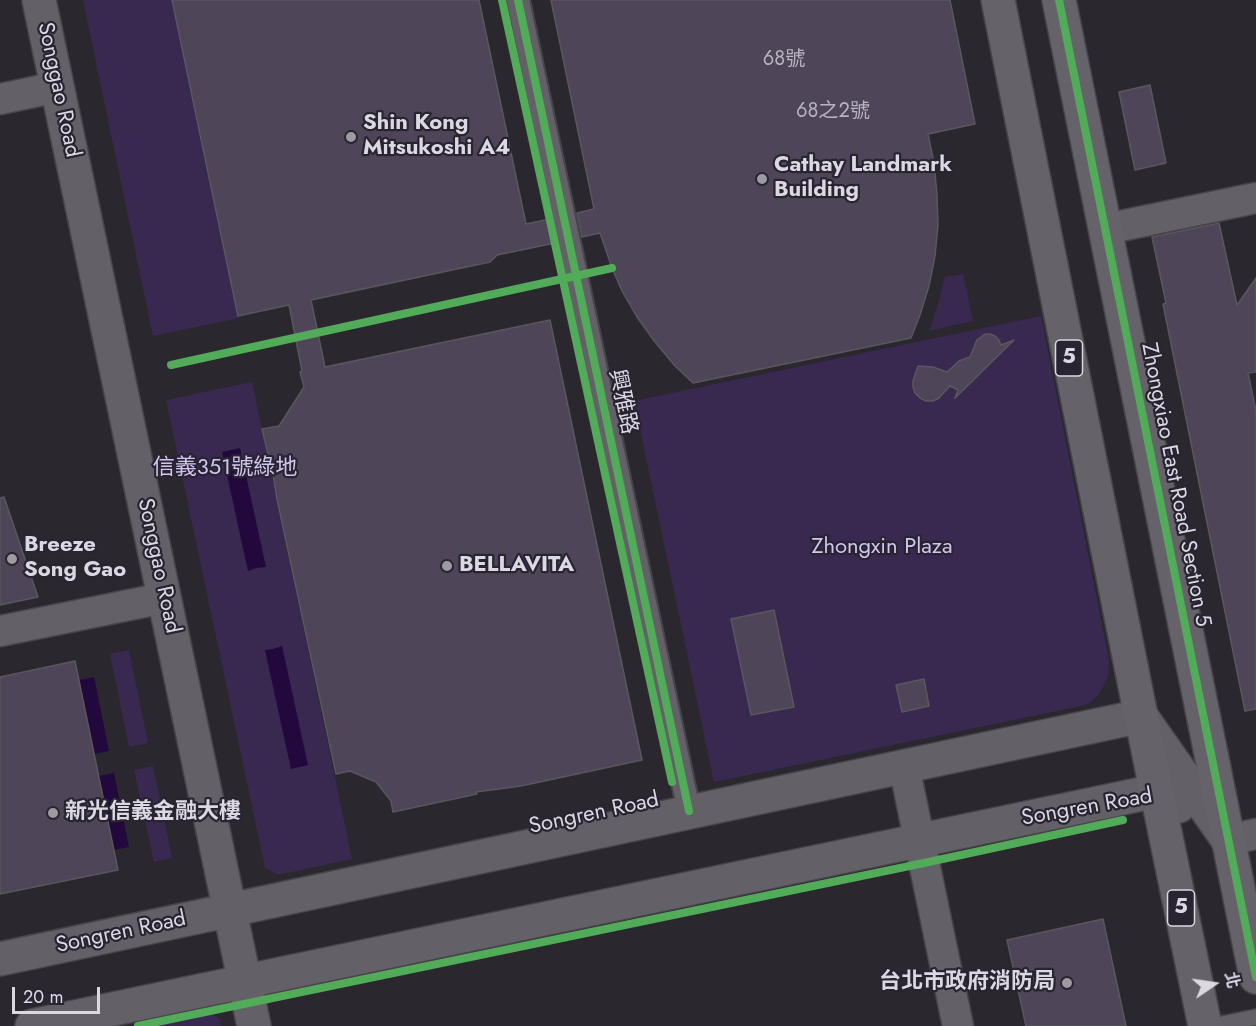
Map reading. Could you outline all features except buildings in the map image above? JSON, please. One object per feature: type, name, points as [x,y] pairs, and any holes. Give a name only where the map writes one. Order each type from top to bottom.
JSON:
[{"type":"main road","name":"5","points":[[998,0],[1205,1026]]},
{"type":"main road","name":"Zhongxiao East Road Section 5","points":[[1059,0],[1106,229],[1242,837],[1256,977]]},
{"type":"street","name":"Songgao Road","points":[[39,0],[254,1026]]},
{"type":"street","name":"興雅路","points":[[518,0],[689,812]]},
{"type":"street","points":[[0,99],[57,87]]},
{"type":"street","points":[[1106,229],[1256,198]]},
{"type":"street","points":[[0,631],[164,598]]},
{"type":"street","name":"Songren Road","points":[[0,959],[1141,716],[1242,837]]},
{"type":"street","points":[[904,766],[958,1026]]},
{"type":"street","name":"Songren Road","points":[[32,1026],[1156,791],[1242,837]]},
{"type":"lane","points":[[1212,1026],[1256,1017]]},
{"type":"green space","points":[[83,0],[172,0],[239,318],[153,336]]},
{"type":"green space","points":[[963,274],[973,321],[929,331],[945,277]]},
{"type":"green space","name":"Zhongxin Plaza","points":[[1041,316],[1109,661],[1108,676],[1099,694],[1090,703],[1081,706],[714,782],[634,401]]},
{"type":"green space","name":"信義351號綠地","points":[[252,382],[352,859],[278,875],[265,868],[166,400]]},
{"type":"green space","points":[[129,650],[148,743],[129,747],[110,654]]},
{"type":"green space","points":[[153,766],[172,858],[154,862],[134,770]]},
{"type":"green space","points":[[208,1013],[220,1020],[221,1026],[146,1026]]},
{"type":"shaded area","points":[[240,448],[266,567],[248,571],[222,452]]},
{"type":"shaded area","points":[[282,646],[308,765],[291,769],[265,650]]},
{"type":"shaded area","points":[[94,677],[109,751],[94,754],[79,680]]},
{"type":"shaded area","points":[[114,773],[129,847],[114,850],[99,776]]},
{"type":"cycle path","points":[[502,0],[672,782]]},
{"type":"cycle path","points":[[518,0],[689,811]]},
{"type":"cycle path","points":[[1059,0],[1256,977]]},
{"type":"cycle path","points":[[171,365],[612,268]]},
{"type":"cycle path","points":[[138,1026],[1123,820]]},
{"type":"place","name":"Shin Kong Mitsukoshi A4","points":[[351,137]]},
{"type":"place","name":"Cathay Landmark Building","points":[[762,179]]},
{"type":"place","name":"Breeze Song Gao","points":[[12,559]]},
{"type":"place","name":"BELLAVITA","points":[[447,566]]},
{"type":"place","name":"新光信義金融大樓","points":[[53,813]]},
{"type":"place","name":"台北市政府消防局","points":[[1067,983]]}]
